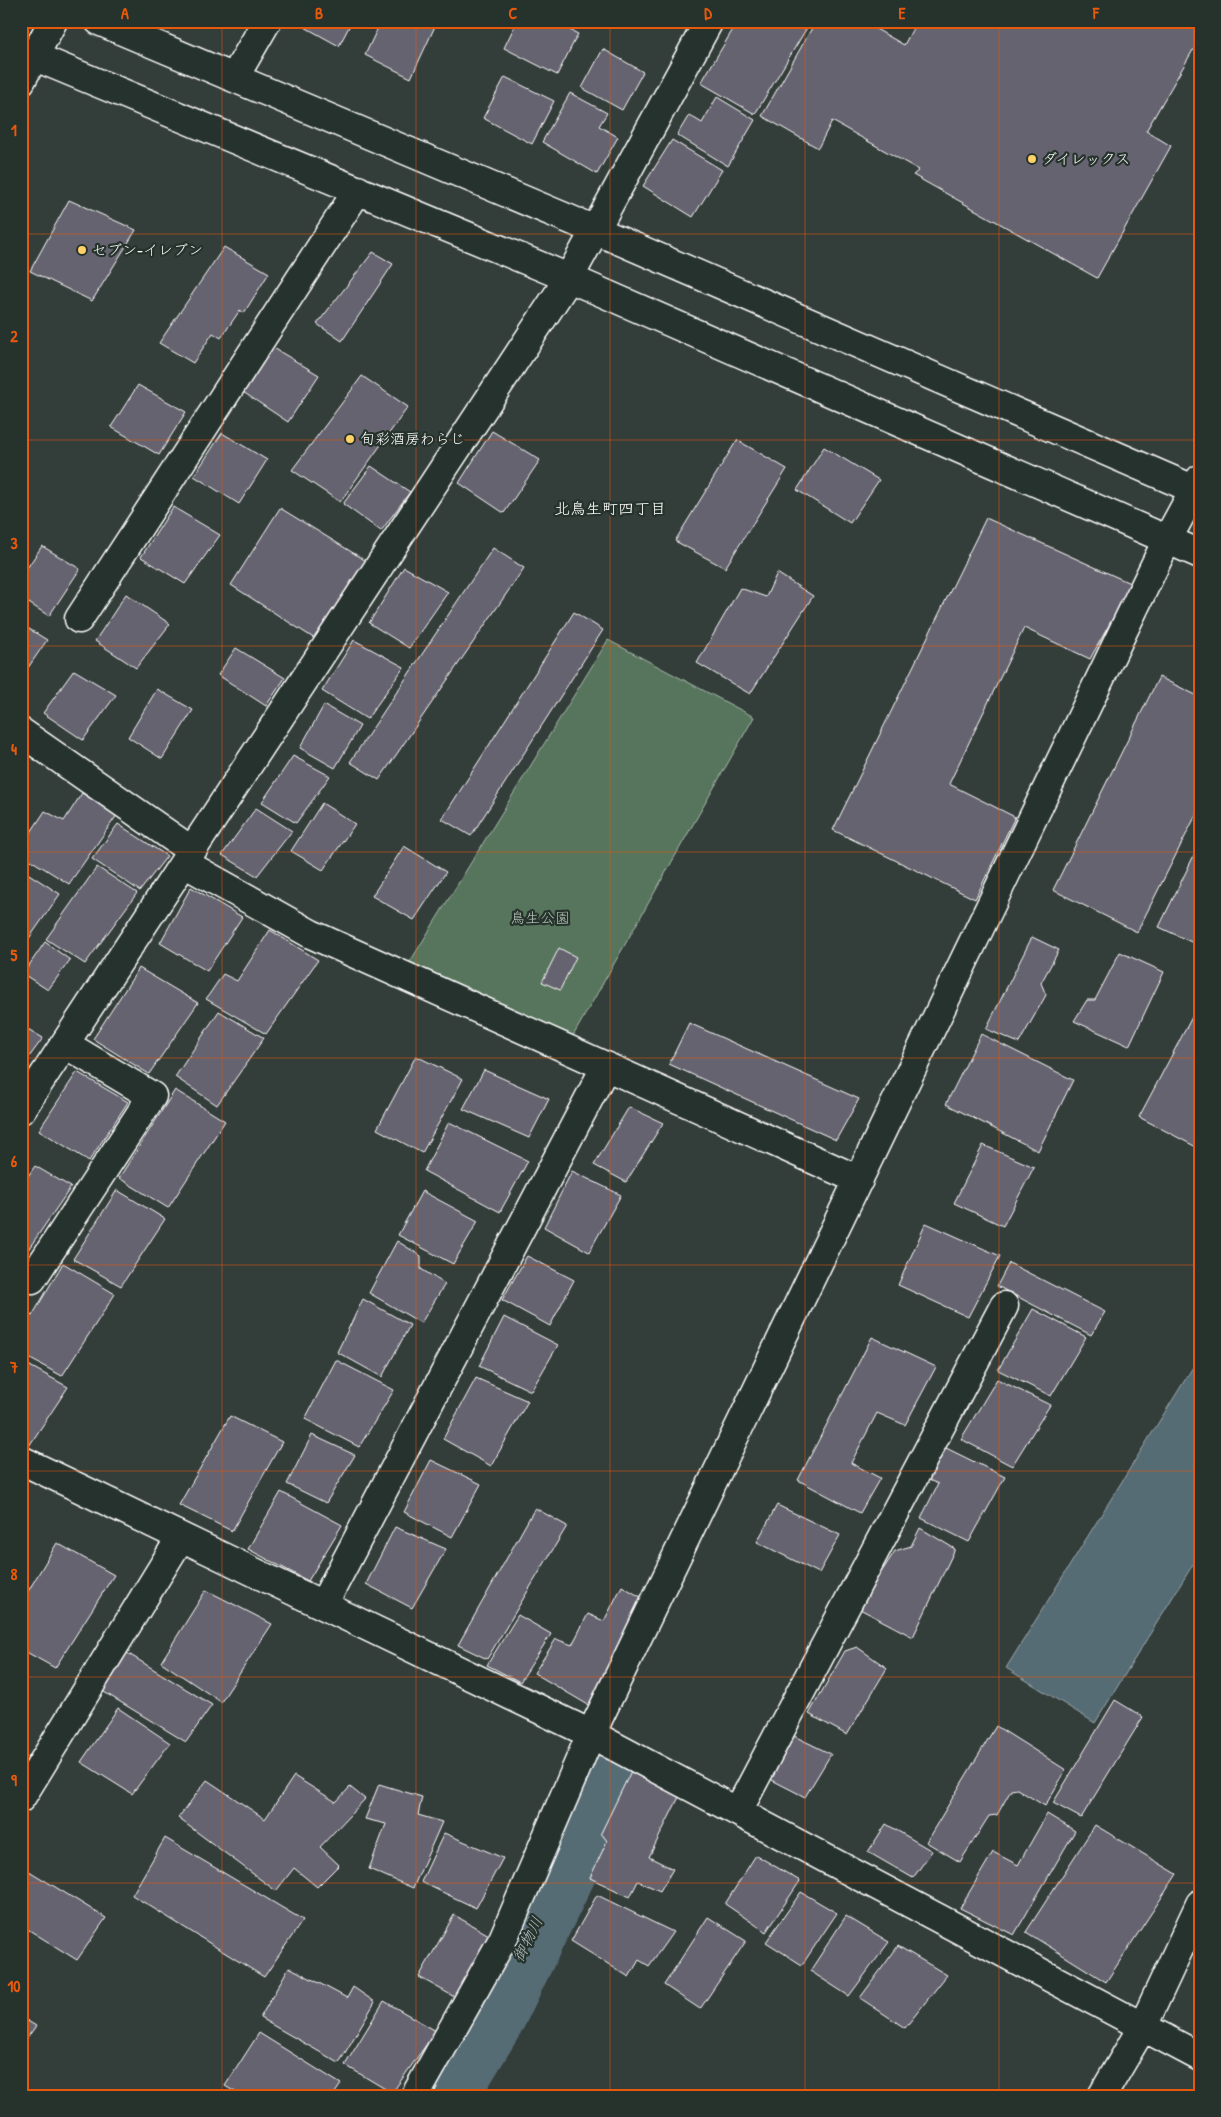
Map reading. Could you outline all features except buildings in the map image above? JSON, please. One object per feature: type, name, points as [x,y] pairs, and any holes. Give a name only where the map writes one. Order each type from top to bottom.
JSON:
[{"type":"street","points":[[21,81],[28,54],[53,21]]},
{"type":"street","points":[[99,21],[1198,487],[1167,540],[591,1734],[503,1939],[415,2096]]},
{"type":"street","points":[[234,78],[267,21]]},
{"type":"street","points":[[21,1110],[569,278],[709,21]]},
{"type":"street","points":[[28,54],[569,278],[1200,554]]},
{"type":"street","points":[[79,619],[358,190]]},
{"type":"street","points":[[21,732],[188,857],[312,934],[859,1180]]},
{"type":"street","points":[[21,1274],[32,1279],[152,1096],[65,1044]]},
{"type":"street","points":[[323,1605],[606,1066]]},
{"type":"street","points":[[738,1812],[1004,1306]]},
{"type":"street","points":[[21,1460],[591,1734],[1200,2057]]},
{"type":"street","points":[[21,1798],[181,1537]]},
{"type":"street","points":[[1102,2096],[1143,2026],[1200,1904]]},
{"type":"green space","name":"鳥生公園","points":[[608,640],[754,717],[573,1036],[408,965]]},
{"type":"water","points":[[1193,1367],[1200,1371],[1200,1553],[1095,1723],[1006,1668]]},
{"type":"waterway","name":"御物川","points":[[441,2096],[490,2015],[605,1779]]},
{"type":"place","name":"ダイレックス","points":[[1032,159]]},
{"type":"place","name":"セブン-イレブン","points":[[82,250]]},
{"type":"place","name":"旬彩酒房わらじ","points":[[350,439]]},
{"type":"district","name":"北鳥生町四丁目","points":[[610,508]]}]
